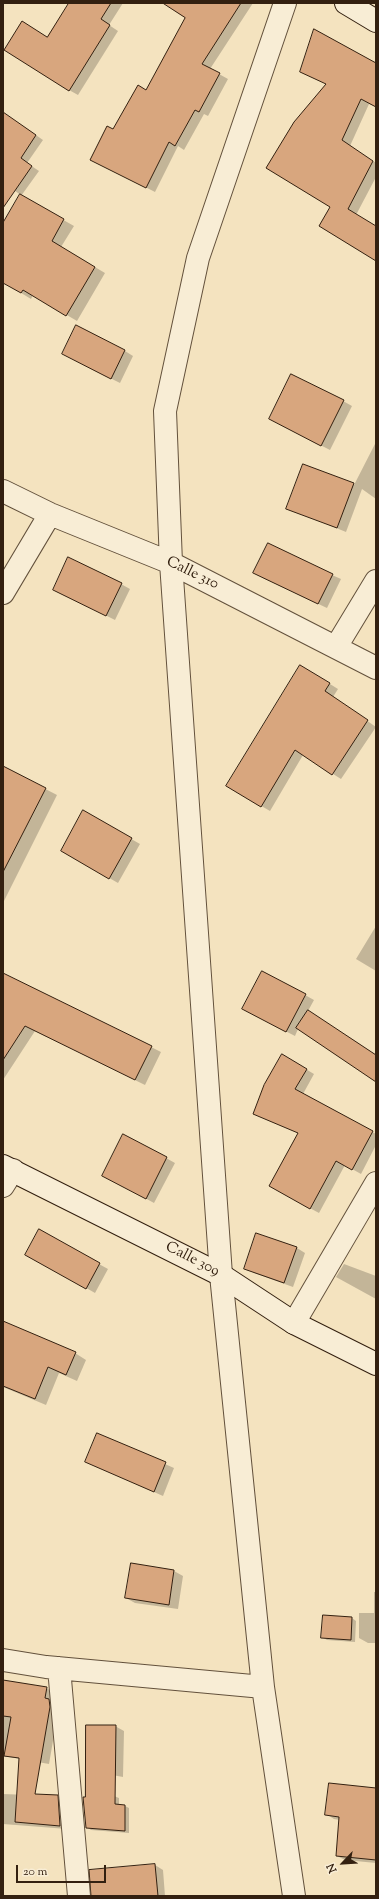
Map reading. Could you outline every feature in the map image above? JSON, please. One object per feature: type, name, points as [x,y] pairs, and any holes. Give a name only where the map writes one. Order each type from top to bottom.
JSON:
[{"type":"street","points":[[285,3],[198,258],[165,411],[171,563],[222,1275],[263,1687],[294,1896]]},
{"type":"street","points":[[346,3],[376,21]]},
{"type":"street","name":"Calle 310","points":[[3,491],[50,514],[171,563],[376,668]]},
{"type":"street","points":[[3,593],[50,514]]},
{"type":"street","points":[[336,647],[376,581]]},
{"type":"street","name":"Calle 309","points":[[6,1174],[222,1275],[294,1322],[376,1364]]},
{"type":"street","points":[[294,1322],[376,1184]]},
{"type":"street","points":[[3,1660],[59,1668],[263,1687]]},
{"type":"street","points":[[59,1668],[79,1896]]},
{"type":"building","points":[[69,3],[111,3],[101,19],[110,25],[69,91],[4,50],[22,21],[47,37]]},
{"type":"building","points":[[163,3],[241,3],[202,64],[220,73],[199,112],[195,110],[175,146],[169,142],[146,188],[90,160],[107,126],[113,129],[138,85],[146,90],[185,18]]},
{"type":"building","points":[[314,29],[376,63],[376,107],[361,99],[342,140],[373,161],[348,209],[376,226],[376,261],[319,226],[330,207],[266,168],[294,122],[326,84],[300,72]]},
{"type":"building","points":[[3,112],[36,135],[21,158],[32,166],[3,208]]},
{"type":"building","points":[[20,194],[64,219],[52,241],[95,267],[66,316],[23,290],[21,293],[3,283],[3,223]]},
{"type":"building","points":[[76,325],[125,350],[111,379],[62,354]]},
{"type":"building","points":[[291,374],[344,400],[321,446],[269,419]]},
{"type":"building","points":[[303,464],[354,483],[337,528],[286,509]]},
{"type":"building","points":[[268,543],[333,574],[318,604],[253,573]]},
{"type":"building","points":[[68,557],[122,583],[106,616],[53,590]]},
{"type":"building","points":[[300,665],[330,683],[325,691],[368,720],[332,775],[295,750],[261,807],[226,786]]},
{"type":"building","points":[[3,766],[46,788],[3,872]]},
{"type":"building","points":[[83,810],[132,838],[109,879],[61,851]]},
{"type":"building","points":[[262,971],[306,994],[286,1032],[242,1009]]},
{"type":"building","points":[[3,973],[152,1046],[135,1080],[25,1026],[3,1060]]},
{"type":"building","points":[[308,1010],[376,1055],[376,1082],[296,1028]]},
{"type":"building","points":[[282,1054],[307,1069],[295,1089],[373,1131],[352,1170],[336,1161],[310,1209],[269,1186],[298,1133],[253,1114],[264,1085]]},
{"type":"building","points":[[123,1134],[167,1157],[146,1199],[102,1176]]},
{"type":"building","points":[[39,1229],[100,1263],[86,1289],[25,1255]]},
{"type":"building","points":[[256,1233],[297,1247],[284,1283],[244,1269]]},
{"type":"building","points":[[3,1321],[76,1352],[66,1375],[48,1367],[35,1399],[3,1386]]},
{"type":"building","points":[[97,1433],[166,1462],[154,1492],[85,1462]]},
{"type":"building","points":[[131,1563],[174,1570],[169,1605],[125,1598]]},
{"type":"building","points":[[323,1615],[352,1617],[351,1640],[321,1638]]},
{"type":"building","points":[[3,1680],[47,1687],[45,1698],[49,1699],[50,1707],[35,1794],[58,1795],[60,1826],[15,1822],[19,1758],[4,1756],[11,1717],[3,1716]]},
{"type":"building","points":[[86,1725],[116,1725],[115,1804],[125,1805],[125,1831],[86,1828],[83,1797],[85,1797]]},
{"type":"building","points":[[329,1783],[376,1788],[376,1860],[336,1856],[339,1817],[325,1815]]},
{"type":"building","points":[[155,1864],[158,1896],[91,1896],[89,1870]]}]
